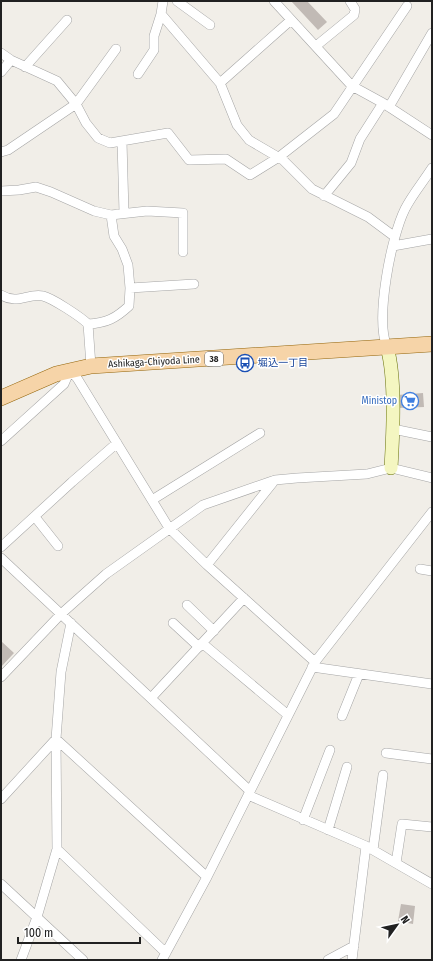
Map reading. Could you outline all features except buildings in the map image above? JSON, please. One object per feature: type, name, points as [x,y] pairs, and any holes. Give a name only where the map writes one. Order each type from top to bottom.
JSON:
[{"type":"main road","name":"Ashikaga-Chiyoda Line","points":[[1,398],[43,379],[70,370],[91,366],[432,344]]},
{"type":"street","points":[[138,74],[154,50],[154,36],[161,14],[163,1]]},
{"type":"street","points":[[177,1],[210,25]]},
{"type":"street","points":[[274,1],[352,86],[386,105],[432,135]]},
{"type":"street","points":[[316,46],[354,15],[355,9],[350,1]]},
{"type":"street","points":[[1,53],[11,60],[57,82],[76,104],[86,123],[98,138],[110,143],[168,133],[189,160],[226,159],[250,175],[279,157],[334,114],[407,6]]},
{"type":"street","points":[[161,14],[220,83],[237,125],[249,140],[284,160],[312,189],[368,217],[394,242],[432,239]]},
{"type":"street","points":[[25,67],[67,20]]},
{"type":"street","points":[[220,83],[291,20]]},
{"type":"street","points":[[324,196],[351,163],[360,139],[386,105],[432,34]]},
{"type":"street","points":[[1,152],[8,150],[76,104],[116,49]]},
{"type":"street","points":[[1,72],[11,60]]},
{"type":"street","points":[[122,141],[124,213]]},
{"type":"street","points":[[391,468],[393,429],[390,358],[383,337],[384,294],[394,242],[405,209],[432,168]]},
{"type":"street","points":[[1,190],[19,190],[36,187],[94,211],[111,214],[148,211],[183,213],[183,252]]},
{"type":"street","points":[[1,295],[14,300],[33,296],[49,298],[88,324],[114,319],[119,316],[129,306],[130,288],[128,265],[122,249],[114,236],[111,214]]},
{"type":"street","points":[[130,288],[194,284]]},
{"type":"street","points":[[88,324],[91,366]]},
{"type":"street","points":[[1,442],[64,384],[70,370],[77,378],[169,528],[313,665],[359,674],[432,684]]},
{"type":"street","points":[[393,429],[432,437]]},
{"type":"street","points":[[152,500],[260,432]]},
{"type":"street","points":[[1,547],[117,443]]},
{"type":"street","points":[[1,677],[61,614],[106,574],[203,505],[275,480],[367,474],[391,468],[432,478]]},
{"type":"street","points":[[207,565],[275,480]]},
{"type":"street","points":[[57,849],[164,956],[207,877],[313,665],[432,512]]},
{"type":"street","points":[[34,517],[58,546]]},
{"type":"street","points":[[1,558],[151,698],[249,793],[303,820],[370,848],[432,884]]},
{"type":"street","points":[[420,569],[432,571]]},
{"type":"street","points":[[151,698],[244,598]]},
{"type":"street","points":[[187,605],[214,631]]},
{"type":"street","points":[[172,622],[288,715]]},
{"type":"street","points":[[21,960],[37,917],[57,849],[56,739],[61,672],[71,623]]},
{"type":"street","points":[[342,716],[359,674]]},
{"type":"street","points":[[1,799],[56,739]]},
{"type":"street","points":[[56,739],[207,877]]},
{"type":"street","points":[[303,820],[330,750]]},
{"type":"street","points":[[386,753],[432,759]]},
{"type":"street","points":[[328,830],[347,767]]},
{"type":"street","points":[[352,960],[383,775]]},
{"type":"street","points":[[396,863],[402,824],[432,826]]},
{"type":"street","points":[[1,884],[83,960]]},
{"type":"street","points":[[328,960],[354,946]]},
{"type":"place","name":"堀込一丁目","points":[[245,363]]},
{"type":"place","name":"Ministop","points":[[410,401]]}]
